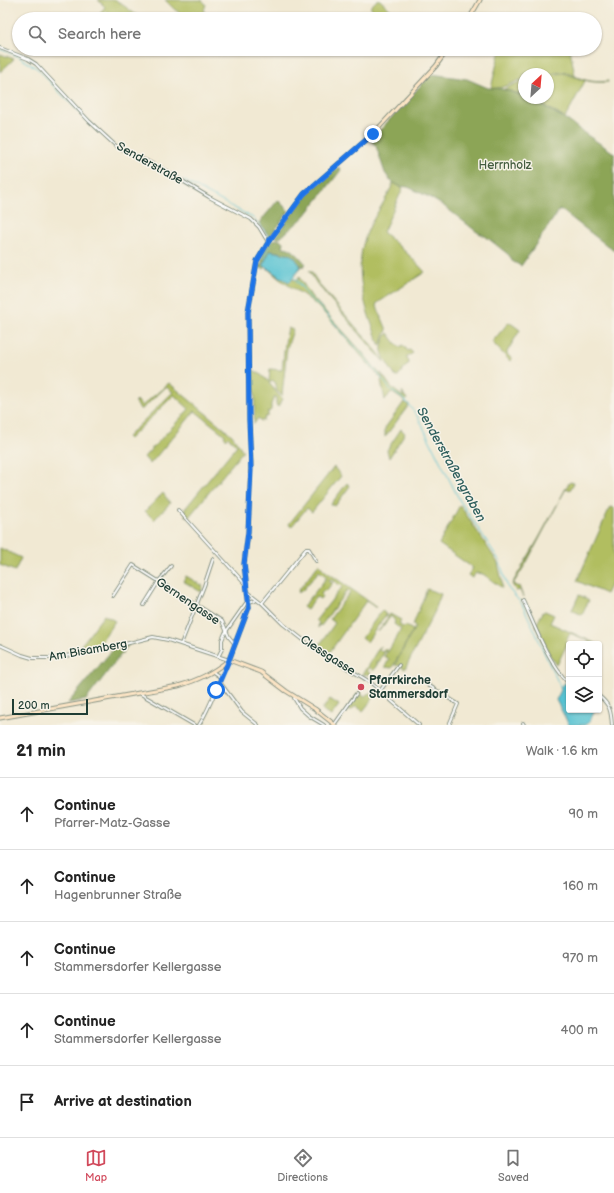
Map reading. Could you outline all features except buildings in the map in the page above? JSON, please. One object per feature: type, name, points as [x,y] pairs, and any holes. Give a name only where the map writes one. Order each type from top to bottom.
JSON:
[{"type":"street","points":[[473,12],[480,0]]},
{"type":"street","name":"Senderstraße","points":[[0,48],[12,53]]},
{"type":"street","name":"Senderstraße","points":[[20,56],[36,64],[89,121],[116,146],[157,166],[251,219],[269,240]]},
{"type":"street","points":[[199,725],[205,716],[220,677],[229,660],[249,607],[244,557],[248,532],[251,463],[248,312],[257,261],[269,240],[304,194],[377,130],[436,66],[443,56]]},
{"type":"street","points":[[178,510],[246,586]]},
{"type":"street","points":[[262,603],[307,548],[316,561]]},
{"type":"street","points":[[213,559],[181,644],[261,672],[292,695],[308,704],[335,725],[356,694]]},
{"type":"street","name":"Gernengasse","points":[[114,596],[133,565],[222,621],[229,637],[235,644]]},
{"type":"street","points":[[144,605],[159,581],[171,566]]},
{"type":"street","name":"Clessgasse","points":[[248,592],[255,600],[262,603],[283,624],[311,646],[370,682],[419,725]]},
{"type":"street","points":[[218,657],[222,649],[222,638],[226,631],[246,603],[255,600]]},
{"type":"street","points":[[522,600],[555,668],[566,681]]},
{"type":"street","name":"Am Bisamberg","points":[[0,645],[32,658],[55,658],[113,647],[154,637],[181,644]]},
{"type":"street","points":[[0,718],[178,686],[203,678],[229,660]]},
{"type":"street","points":[[380,691],[399,665]]},
{"type":"street","points":[[213,672],[220,677]]},
{"type":"street","points":[[219,681],[242,712],[258,725]]},
{"type":"street","points":[[428,685],[458,704],[449,725]]},
{"type":"street","points":[[140,693],[194,725]]},
{"type":"street","points":[[292,695],[300,708],[309,716],[324,725]]},
{"type":"street","points":[[602,699],[608,705],[610,710],[612,725]]},
{"type":"green space","points":[[98,0],[116,0],[132,12],[101,12],[105,7]]},
{"type":"green space","points":[[165,0],[202,0],[206,4],[205,12],[178,12]]},
{"type":"green space","points":[[377,0],[380,0],[393,12],[375,12],[370,7]]},
{"type":"green space","points":[[0,54],[14,59],[0,72]]},
{"type":"green space","points":[[499,56],[571,56],[575,76],[577,77],[563,72],[554,73],[554,68],[518,68],[518,80],[496,88],[491,88]]},
{"type":"green space","points":[[562,73],[567,74],[585,81],[565,118],[541,104],[554,104],[554,75]]},
{"type":"green space","name":"Herrnholz","points":[[431,74],[467,79],[488,88],[502,89],[518,94],[518,104],[539,104],[567,120],[614,153],[614,251],[560,209],[521,266],[512,261],[509,255],[444,206],[408,187],[399,186],[391,181],[385,173],[376,146],[372,142],[372,139]]},
{"type":"green space","points":[[581,78],[600,82],[585,80]]},
{"type":"green space","points":[[518,83],[518,93],[504,89]]},
{"type":"green space","points":[[339,167],[341,170],[305,216],[280,238],[275,237],[306,194]]},
{"type":"green space","points":[[393,183],[403,188],[383,232],[409,255],[425,272],[376,304],[387,330],[380,346],[365,303],[360,274],[361,259],[363,245],[368,230],[388,195]]},
{"type":"green space","points":[[278,200],[289,211],[270,237],[259,223]]},
{"type":"green space","points":[[277,239],[284,242],[283,247],[287,247],[293,251],[306,264],[303,267],[301,264],[301,267],[299,268],[300,265],[294,257],[270,251],[264,263],[264,266],[266,267],[264,269],[258,267],[258,265],[262,265],[263,253],[267,246],[273,240]]},
{"type":"green space","points":[[267,268],[279,276],[277,277]]},
{"type":"green space","points":[[310,270],[321,287],[381,356],[384,362],[317,284],[309,271]]},
{"type":"green space","points":[[279,276],[289,282],[293,279],[297,281],[299,277],[311,296],[380,374],[382,373],[381,378],[317,306],[277,277]]},
{"type":"green space","points":[[509,322],[520,330],[507,352],[512,359],[510,361],[492,342]]},
{"type":"green space","points":[[288,328],[293,330],[287,348],[282,396],[276,390],[276,383],[273,381],[269,383],[282,399],[278,407],[276,405],[275,396],[271,404],[271,410],[269,412],[267,411],[268,416],[261,421],[258,418],[254,424],[255,399],[253,376],[251,376],[250,369],[259,373],[269,382],[270,369],[282,370]]},
{"type":"green space","points":[[388,333],[398,346],[400,347],[403,345],[408,351],[410,350],[413,353],[406,357],[409,363],[397,377],[383,355],[382,345]]},
{"type":"green space","points":[[383,375],[392,388],[404,397],[402,392],[407,399],[405,401],[391,392],[385,400],[381,381]]},
{"type":"green space","points":[[169,383],[232,435],[243,451],[188,518],[185,515],[187,512],[184,510],[237,445],[228,437],[226,439],[224,437],[225,435],[195,411],[150,464],[144,457],[189,409],[174,395],[129,439],[127,437],[173,392],[166,387],[141,410],[135,402],[137,400],[142,406]]},
{"type":"green space","points":[[404,402],[409,405],[385,437],[385,428]]},
{"type":"green space","points":[[401,429],[405,433],[389,458],[387,450]]},
{"type":"green space","points":[[334,467],[341,476],[312,512],[307,508],[291,527],[289,524]]},
{"type":"green space","points":[[570,482],[574,483],[570,490],[566,488]]},
{"type":"green space","points":[[347,483],[350,486],[335,506],[331,504]]},
{"type":"green space","points":[[163,493],[170,503],[154,520],[145,511]]},
{"type":"green space","points":[[558,503],[527,562],[513,584],[518,587],[519,586],[523,597],[520,590],[516,591],[512,584]]},
{"type":"green space","points":[[460,505],[498,563],[502,588],[483,574],[476,573],[472,578],[468,575],[473,568],[439,544]]},
{"type":"green space","points":[[610,507],[614,508],[614,578],[606,594],[577,581]]},
{"type":"green space","points":[[0,548],[21,558],[15,571],[0,565]]},
{"type":"green space","points":[[319,564],[324,570],[377,607],[366,601],[329,653],[318,647],[335,623],[330,619],[350,592],[347,590],[318,628],[319,623],[316,620],[342,587],[329,579],[330,583],[333,582],[326,591],[324,590],[320,599],[317,597],[315,598],[307,610],[303,607],[327,577],[319,571],[299,593],[298,591]]},
{"type":"green space","points":[[186,576],[203,586],[201,592],[183,581]]},
{"type":"green space","points":[[427,589],[441,594],[434,613],[405,669],[398,665],[396,666],[395,665],[415,627],[413,625]]},
{"type":"green space","points":[[579,595],[589,600],[582,615],[572,610]]},
{"type":"green space","points":[[382,610],[387,616],[384,617],[367,642],[362,638]]},
{"type":"green space","points":[[545,611],[554,615],[550,623],[590,641],[570,633],[565,643],[566,646],[557,665],[549,654],[536,625]]},
{"type":"green space","points":[[390,614],[401,620],[399,623],[402,627],[406,626],[413,630],[392,668],[385,667],[389,659],[384,656],[387,652],[385,651],[379,662],[376,661],[376,663],[378,663],[373,671],[369,667],[367,671],[371,674],[362,675],[380,646],[379,650],[383,652],[385,648],[388,652],[401,629],[394,624],[395,621],[391,616],[378,632]]},
{"type":"green space","points":[[104,615],[115,621],[97,647],[76,652]]},
{"type":"green space","points":[[129,644],[86,700],[68,703],[114,648]]},
{"type":"green space","points":[[377,691],[378,692],[363,711],[356,706],[350,711],[347,709],[359,692],[362,693],[362,696],[365,696]]},
{"type":"green space","points":[[330,699],[339,705],[331,716],[322,710]]},
{"type":"water","points":[[270,251],[291,255],[300,265],[290,282],[281,278],[264,266]]},
{"type":"water","points":[[566,684],[566,713],[594,713],[589,723],[585,725],[569,725],[556,700],[561,690],[560,687]]},
{"type":"waterway","name":"Senderstraßengraben","points":[[0,49],[12,54]]},
{"type":"waterway","name":"Senderstraßengraben","points":[[19,57],[38,69],[91,124]]},
{"type":"waterway","name":"Senderstraßengraben","points":[[183,180],[253,218],[260,225],[272,243],[267,249],[265,258]]},
{"type":"waterway","points":[[259,253],[265,243]]},
{"type":"waterway","name":"Senderstraßengraben","points":[[293,277],[303,288]]},
{"type":"waterway","name":"Senderstraßengraben","points":[[296,282],[363,355],[391,390],[407,402],[418,417],[460,501],[499,560],[508,588],[522,604],[561,688]]},
{"type":"place","name":"Pfarrkirche Stammersdorf","points":[[361,687]]},
{"type":"route","points":[[216,690],[220,677],[229,660],[246,618],[249,607],[244,564],[248,532],[251,469],[248,312],[257,261],[269,241],[304,194],[373,134]]}]
